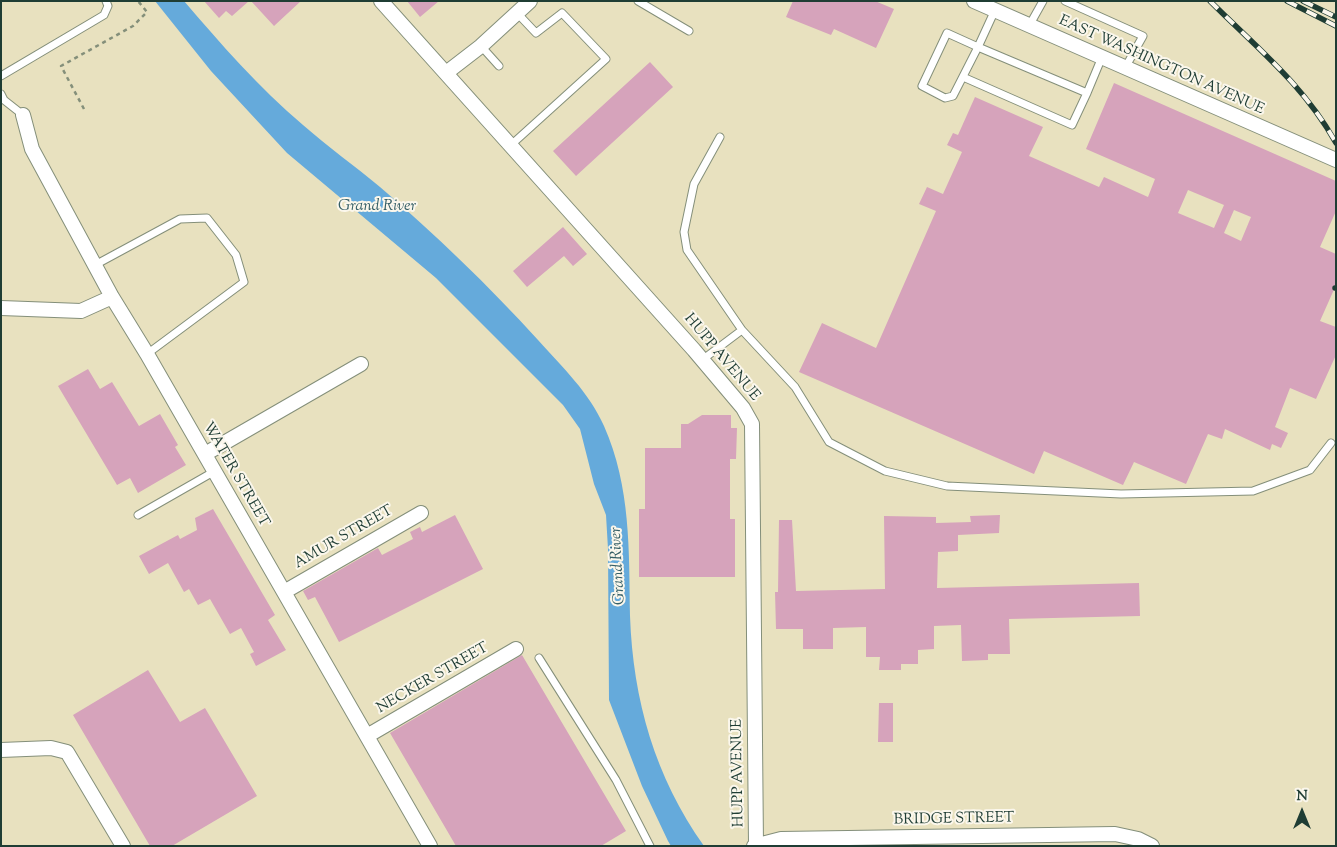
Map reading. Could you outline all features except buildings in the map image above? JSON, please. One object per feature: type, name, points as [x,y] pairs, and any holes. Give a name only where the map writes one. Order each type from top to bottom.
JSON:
[{"type":"street","name":"HUPP AVENUE","points":[[381,1],[702,360],[743,408],[752,424],[755,845]]},
{"type":"street","points":[[446,73],[481,46],[530,1]]},
{"type":"street","name":"EAST WASHINGTON AVENUE","points":[[974,1],[1336,160]]},
{"type":"street","name":"WATER STREET","points":[[24,115],[32,149],[112,297],[148,354],[430,846]]},
{"type":"street","points":[[1,308],[81,311],[112,297]]},
{"type":"street","points":[[205,454],[361,364]]},
{"type":"street","name":"AMUR STREET","points":[[284,592],[421,513]]},
{"type":"street","name":"NECKER STREET","points":[[367,736],[516,649]]},
{"type":"street","points":[[1,750],[51,748],[67,752],[123,846]]},
{"type":"street","name":"BRIDGE STREET","points":[[755,845],[780,839],[1115,834],[1152,846]]},
{"type":"lane","points":[[1,76],[104,15],[108,6],[106,1]]},
{"type":"lane","points":[[638,1],[689,31]]},
{"type":"lane","points":[[1029,26],[1043,1]]},
{"type":"lane","points":[[1065,1],[1143,36],[1125,68]]},
{"type":"lane","points":[[995,10],[978,47],[953,96],[945,98],[922,86],[947,33],[978,47],[1087,93]]},
{"type":"lane","points":[[511,145],[606,59],[562,13],[536,33],[518,14]]},
{"type":"lane","points":[[481,46],[499,66]]},
{"type":"lane","points":[[963,77],[1072,125],[1102,58]]},
{"type":"lane","points":[[1,94],[4,100],[24,115]]},
{"type":"lane","points":[[720,137],[694,184],[684,232],[687,250],[742,330],[795,387],[830,442],[885,472],[947,486],[1121,494],[1253,491],[1310,470],[1331,443]]},
{"type":"lane","points":[[95,266],[180,219],[207,218],[236,255],[244,282],[148,354]]},
{"type":"lane","points":[[702,360],[742,330]]},
{"type":"lane","points":[[138,515],[215,471]]},
{"type":"lane","points":[[539,658],[616,780],[650,846]]},
{"type":"path","points":[[84,109],[61,66],[133,26],[148,12],[138,1]]},
{"type":"water","name":"Grand River","points":[[155,1],[184,1],[271,96],[312,133],[401,205],[481,280],[565,370],[591,402],[604,426],[613,449],[624,496],[627,520],[632,647],[642,707],[650,737],[672,793],[704,846],[671,846],[642,786],[609,700],[606,515],[594,484],[580,429],[563,405],[436,278],[287,153],[211,71]]},
{"type":"railway","points":[[1210,1],[1294,85],[1323,122],[1336,143]]},
{"type":"railway","points":[[1287,1],[1336,26]]},
{"type":"railway","points":[[1303,1],[1336,17]]}]
